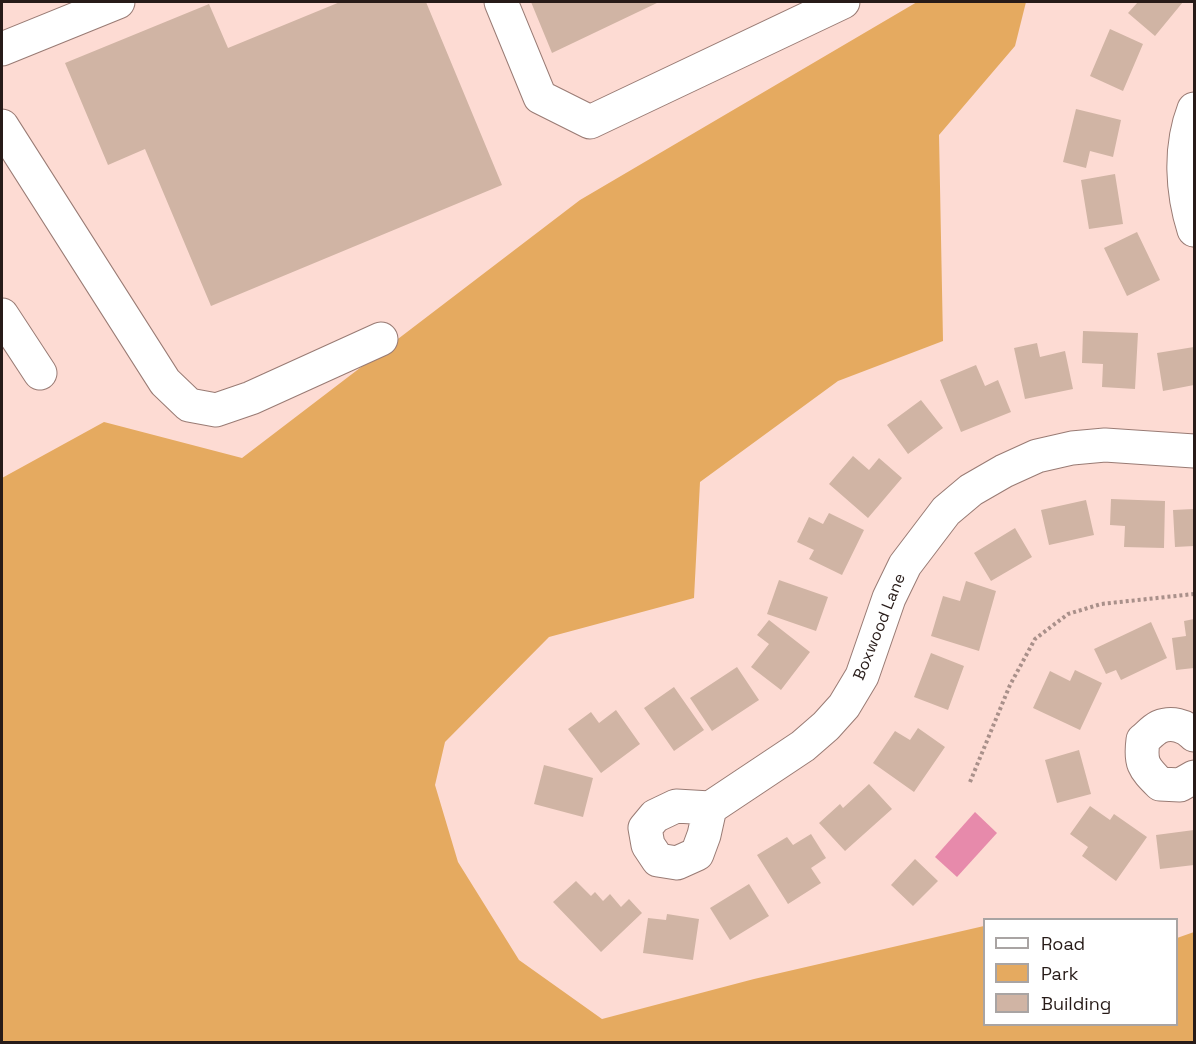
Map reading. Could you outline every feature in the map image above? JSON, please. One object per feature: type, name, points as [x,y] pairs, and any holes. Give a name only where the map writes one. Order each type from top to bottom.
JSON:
[{"type":"street","points":[[2,49],[118,2]]},
{"type":"street","points":[[501,2],[540,97],[590,122],[843,2]]},
{"type":"street","points":[[1194,109],[1185,141],[1184,178],[1187,204],[1194,230]]},
{"type":"street","points":[[2,126],[165,382],[189,405],[216,410],[251,398],[381,339]]},
{"type":"street","points":[[2,315],[40,373]]},
{"type":"street","name":"Boxwood Lane","points":[[710,808],[803,746],[844,706],[862,676],[889,598],[905,565],[946,511],[971,490],[1037,456],[1072,448],[1105,445],[1194,451]]},
{"type":"street","points":[[1194,735],[1189,729],[1174,724],[1158,728],[1143,740],[1141,755],[1146,770],[1160,784],[1180,785],[1194,777]]},
{"type":"path","points":[[970,782],[1010,685],[1035,639],[1068,614],[1101,604],[1194,594]]},
{"type":"green space","points":[[917,2],[1026,2],[1015,46],[939,135],[943,341],[838,381],[700,482],[694,598],[549,637],[445,742],[435,785],[458,862],[519,960],[602,1019],[754,979],[983,926],[983,1026],[1178,1026],[1178,938],[1194,932],[1194,1042],[2,1042],[2,478],[104,422],[242,458],[580,200]]},
{"type":"shaded area","points":[[975,812],[997,833],[957,877],[935,857]]},
{"type":"building","points":[[340,2],[426,2],[502,185],[211,306],[145,149],[108,165],[65,63],[209,4],[228,48]]},
{"type":"building","points":[[531,2],[659,2],[552,53]]},
{"type":"building","points":[[1138,2],[1183,2],[1155,36],[1128,13]]},
{"type":"building","points":[[1110,29],[1143,44],[1123,91],[1090,76]]},
{"type":"building","points":[[1076,109],[1121,120],[1113,157],[1090,151],[1086,168],[1063,162]]},
{"type":"building","points":[[1115,174],[1123,224],[1089,229],[1081,180]]},
{"type":"building","points":[[1137,232],[1160,280],[1127,296],[1104,248]]},
{"type":"building","points":[[1083,331],[1138,333],[1135,389],[1102,387],[1103,364],[1082,363]]},
{"type":"building","points":[[1037,343],[1040,357],[1065,351],[1073,389],[1025,399],[1014,348]]},
{"type":"building","points":[[1194,347],[1194,385],[1163,391],[1157,353]]},
{"type":"building","points":[[976,365],[985,386],[998,380],[1011,412],[961,432],[940,380]]},
{"type":"building","points":[[921,400],[943,428],[908,454],[887,425]]},
{"type":"building","points":[[853,456],[869,470],[879,458],[902,478],[868,518],[829,484]]},
{"type":"building","points":[[1111,499],[1165,501],[1164,548],[1124,547],[1125,526],[1110,525]]},
{"type":"building","points":[[1086,500],[1094,535],[1049,545],[1041,510]]},
{"type":"building","points":[[1194,509],[1194,546],[1175,547],[1173,510]]},
{"type":"building","points":[[829,513],[864,530],[842,575],[809,559],[814,550],[797,542],[809,517],[823,524]]},
{"type":"building","points":[[1015,528],[1032,557],[991,581],[974,553]]},
{"type":"building","points":[[779,580],[828,597],[816,631],[767,614]]},
{"type":"building","points":[[966,581],[996,591],[979,651],[931,636],[943,596],[960,601]]},
{"type":"building","points":[[1194,619],[1194,668],[1176,670],[1172,638],[1186,636],[1184,621]]},
{"type":"building","points":[[769,620],[810,652],[781,690],[751,667],[769,644],[757,635]]},
{"type":"building","points":[[1151,622],[1167,658],[1121,680],[1116,670],[1106,674],[1094,649]]},
{"type":"building","points":[[931,653],[964,666],[948,710],[914,697]]},
{"type":"building","points":[[737,667],[759,700],[712,731],[690,698]]},
{"type":"building","points":[[1075,670],[1102,683],[1080,730],[1033,708],[1050,671],[1070,681]]},
{"type":"building","points":[[674,687],[704,730],[674,751],[644,708]]},
{"type":"building","points":[[616,710],[640,744],[601,773],[568,729],[591,712],[599,723]]},
{"type":"building","points":[[918,728],[945,747],[914,792],[873,763],[895,731],[910,740]]},
{"type":"building","points":[[1079,750],[1091,794],[1057,803],[1045,760]]},
{"type":"building","points":[[544,765],[593,778],[583,817],[534,804]]},
{"type":"building","points":[[869,784],[892,809],[845,851],[819,823],[840,804],[843,808]]},
{"type":"building","points":[[1090,806],[1110,820],[1114,814],[1147,837],[1116,881],[1082,856],[1088,847],[1070,834]]},
{"type":"building","points":[[1194,830],[1194,865],[1160,869],[1156,835]]},
{"type":"building","points":[[811,834],[826,858],[811,868],[821,883],[788,904],[757,855],[787,837],[793,845]]},
{"type":"building","points":[[915,859],[938,881],[913,906],[891,885]]},
{"type":"building","points":[[576,881],[591,896],[595,892],[603,901],[610,894],[621,907],[629,899],[642,913],[601,952],[553,902]]},
{"type":"building","points":[[749,884],[769,916],[730,940],[710,908]]},
{"type":"building","points":[[667,914],[699,919],[693,960],[643,953],[648,918],[666,920]]}]
